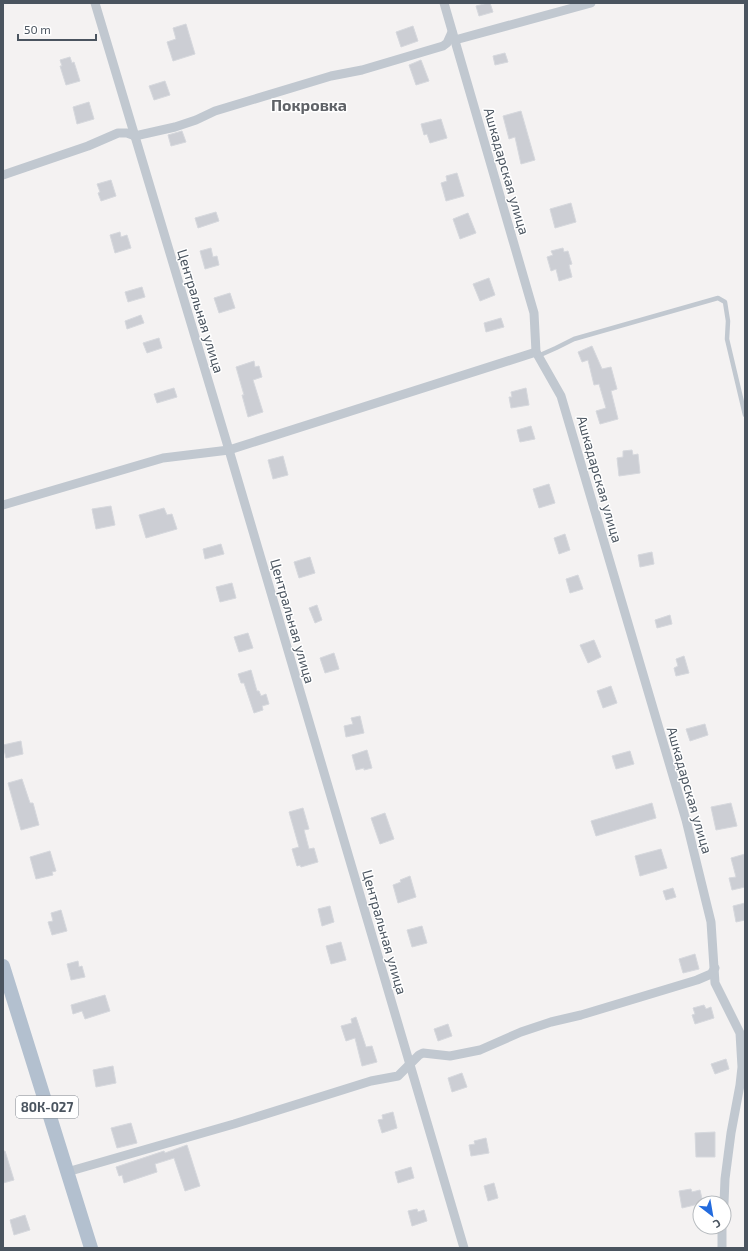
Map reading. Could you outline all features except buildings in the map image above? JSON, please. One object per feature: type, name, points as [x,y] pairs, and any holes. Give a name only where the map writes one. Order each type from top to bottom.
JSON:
[{"type":"main road","name":"80К-027","points":[[3,966],[91,1248]]},
{"type":"street","name":"Центральная улица","points":[[95,3],[464,1248]]},
{"type":"street","name":"Ашкадарская улица","points":[[444,3],[534,313],[537,354],[561,396],[686,820],[710,922],[715,968],[715,983],[740,1033],[742,1067],[731,1133],[724,1195]]},
{"type":"street","points":[[3,175],[81,149],[118,133],[127,133],[135,136],[175,127],[196,120],[215,110],[332,76],[362,70],[443,46],[454,36],[592,3]]},
{"type":"street","points":[[3,506],[163,458],[228,450],[537,354]]},
{"type":"street","points":[[67,1172],[227,1126],[371,1081],[398,1076],[419,1055],[450,1056],[480,1050],[528,1029],[551,1022],[581,1016],[697,980],[711,974],[715,968]]},
{"type":"street","points":[[722,1235],[722,1248]]},
{"type":"lane","points":[[537,354],[556,348],[574,339],[718,298],[725,302],[728,321],[728,339],[745,415]]},
{"type":"district","name":"Покровка","points":[[309,104]]}]
